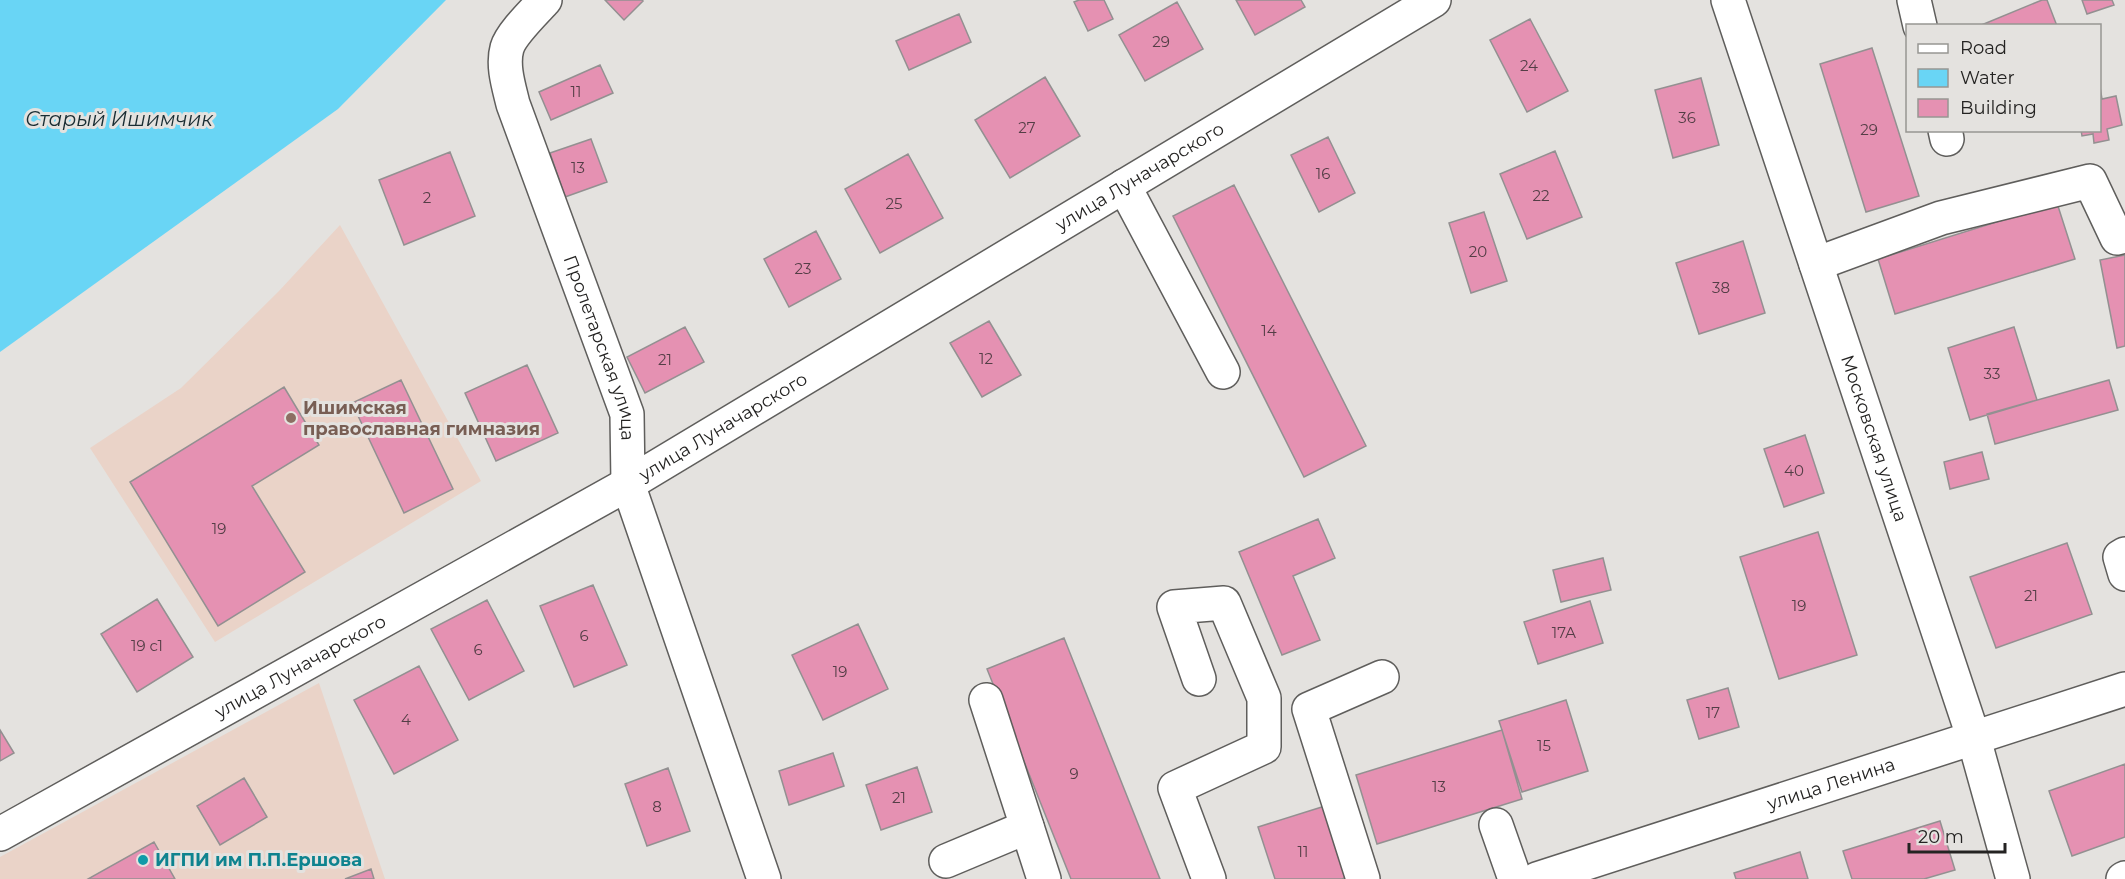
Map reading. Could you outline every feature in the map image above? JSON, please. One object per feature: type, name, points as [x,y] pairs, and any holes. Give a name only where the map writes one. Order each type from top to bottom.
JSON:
[{"type":"street","name":"Пролетарская улица","points":[[545,0],[525,21],[507,47],[506,74],[513,104],[627,414],[628,484],[764,879]]},
{"type":"street","name":"улица Луначарского","points":[[0,834],[628,484],[1432,0]]},
{"type":"street","name":"Московская улица","points":[[1728,0],[1974,739],[2013,879]]},
{"type":"street","points":[[1914,0],[1920,24]]},
{"type":"street","points":[[1816,264],[1941,218],[2090,181],[2117,237],[2125,236]]},
{"type":"street","points":[[1124,186],[1223,372]]},
{"type":"street","points":[[2125,554],[2120,557],[2125,574]]},
{"type":"street","points":[[1199,679],[1174,607],[1224,603],[1264,698],[1264,747],[1175,788],[1209,879]]},
{"type":"street","points":[[1363,879],[1309,709],[1382,677]]},
{"type":"street","name":"улица Ленина","points":[[1537,879],[2125,689]]},
{"type":"street","points":[[986,700],[1044,879]]},
{"type":"street","points":[[1496,825],[1515,879]]},
{"type":"street","points":[[946,861],[1027,827]]},
{"type":"shaded area","name":"Ишимская православная гимназия","points":[[340,225],[481,481],[215,642],[90,448],[181,388],[279,291]]},
{"type":"shaded area","points":[[319,683],[385,879],[0,879],[0,857]]},
{"type":"water","name":"Старый Ишимчик","points":[[0,0],[446,0],[338,109],[0,352]]},
{"type":"building","points":[[605,0],[642,0],[643,1],[624,20]]},
{"type":"building","points":[[1104,0],[1113,19],[1088,31],[1074,2]]},
{"type":"building","points":[[1236,0],[1301,0],[1305,7],[1255,35]]},
{"type":"building","points":[[2047,0],[2056,24],[1984,24]]},
{"type":"building","points":[[2082,0],[2112,0],[2114,5],[2087,14]]},
{"type":"building","points":[[1177,2],[1203,49],[1145,81],[1119,35]]},
{"type":"building","points":[[959,14],[971,42],[909,70],[896,41]]},
{"type":"building","points":[[1530,19],[1568,91],[1527,112],[1490,40]]},
{"type":"building","points":[[1872,48],[1919,196],[1866,212],[1820,64]]},
{"type":"building","points":[[600,65],[613,93],[551,120],[539,92]]},
{"type":"building","points":[[1045,77],[1080,136],[1010,178],[975,120]]},
{"type":"building","points":[[1701,78],[1719,145],[1673,158],[1655,90]]},
{"type":"building","points":[[2101,93],[2102,99],[2116,96],[2122,125],[2107,129],[2109,140],[2094,143],[2093,134],[2082,136],[2081,132],[2101,132]]},
{"type":"building","points":[[1328,137],[1355,193],[1319,212],[1291,155]]},
{"type":"building","points":[[591,139],[607,182],[565,197],[550,153]]},
{"type":"building","points":[[1555,151],[1582,217],[1527,239],[1500,174]]},
{"type":"building","points":[[450,152],[475,216],[404,245],[379,180]]},
{"type":"building","points":[[908,154],[943,218],[880,253],[845,189]]},
{"type":"building","points":[[1234,185],[1366,446],[1304,477],[1173,216]]},
{"type":"building","points":[[2057,203],[2075,259],[1895,314],[1878,259]]},
{"type":"building","points":[[1484,212],[1507,281],[1471,293],[1449,223]]},
{"type":"building","points":[[816,231],[841,279],[789,307],[764,259]]},
{"type":"building","points":[[1743,241],[1765,313],[1699,334],[1676,263]]},
{"type":"building","points":[[2125,255],[2125,346],[2117,348],[2100,260]]},
{"type":"building","points":[[989,321],[1021,375],[982,397],[950,343]]},
{"type":"building","points":[[685,327],[704,362],[645,393],[627,357]]},
{"type":"building","points":[[2014,327],[2037,400],[1970,420],[1948,348]]},
{"type":"building","points":[[527,365],[558,433],[496,461],[465,393]]},
{"type":"building","points":[[401,380],[453,489],[404,513],[352,403]]},
{"type":"building","points":[[2109,380],[2118,410],[1995,444],[1987,414]]},
{"type":"building","name":"Ишимская православная гимназия","points":[[284,387],[319,445],[252,486],[305,572],[218,626],[130,482]]},
{"type":"building","points":[[1805,435],[1824,493],[1784,507],[1764,449]]},
{"type":"building","points":[[1982,452],[1989,479],[1950,489],[1944,462]]},
{"type":"building","points":[[1318,519],[1335,558],[1293,576],[1320,640],[1282,655],[1239,552]]},
{"type":"building","points":[[1818,532],[1857,655],[1779,679],[1740,557]]},
{"type":"building","points":[[2067,543],[2092,614],[1996,648],[1970,577]]},
{"type":"building","points":[[1603,558],[1611,590],[1561,602],[1553,570]]},
{"type":"building","points":[[593,585],[627,665],[574,687],[540,606]]},
{"type":"building","points":[[157,599],[193,657],[137,692],[101,634]]},
{"type":"building","points":[[487,600],[524,671],[469,700],[431,629]]},
{"type":"building","points":[[1590,601],[1603,643],[1538,664],[1524,622]]},
{"type":"building","points":[[858,624],[888,689],[823,720],[792,655]]},
{"type":"building","points":[[1064,638],[1160,879],[1071,879],[987,669]]},
{"type":"building","points":[[419,666],[458,740],[394,774],[354,700]]},
{"type":"building","points":[[1728,688],[1739,727],[1699,739],[1687,700]]},
{"type":"building","points":[[1566,700],[1588,771],[1522,792],[1499,721]]},
{"type":"building","points":[[0,730],[14,753],[0,761]]},
{"type":"building","points":[[1502,730],[1522,799],[1377,844],[1356,775]]},
{"type":"building","points":[[833,753],[844,786],[789,805],[779,771]]},
{"type":"building","points":[[2125,764],[2125,837],[2072,856],[2049,791]]},
{"type":"building","points":[[917,767],[932,812],[881,830],[866,785]]},
{"type":"building","points":[[668,768],[690,831],[647,846],[625,784]]},
{"type":"building","points":[[244,778],[267,817],[220,845],[197,806]]},
{"type":"building","points":[[1325,806],[1347,877],[1342,879],[1275,879],[1258,827]]},
{"type":"building","points":[[1940,821],[1955,870],[1924,879],[1852,879],[1843,851]]},
{"type":"building","name":"ИГПИ им П.П.Ершова","points":[[154,842],[175,879],[88,879]]},
{"type":"building","points":[[1800,852],[1808,879],[1736,879],[1734,873]]},
{"type":"building","points":[[371,869],[374,879],[345,879]]},
{"type":"place","name":"Ишимская православная гимназия","points":[[291,418]]},
{"type":"place","name":"ИГПИ им П.П.Ершова","points":[[143,860]]}]
